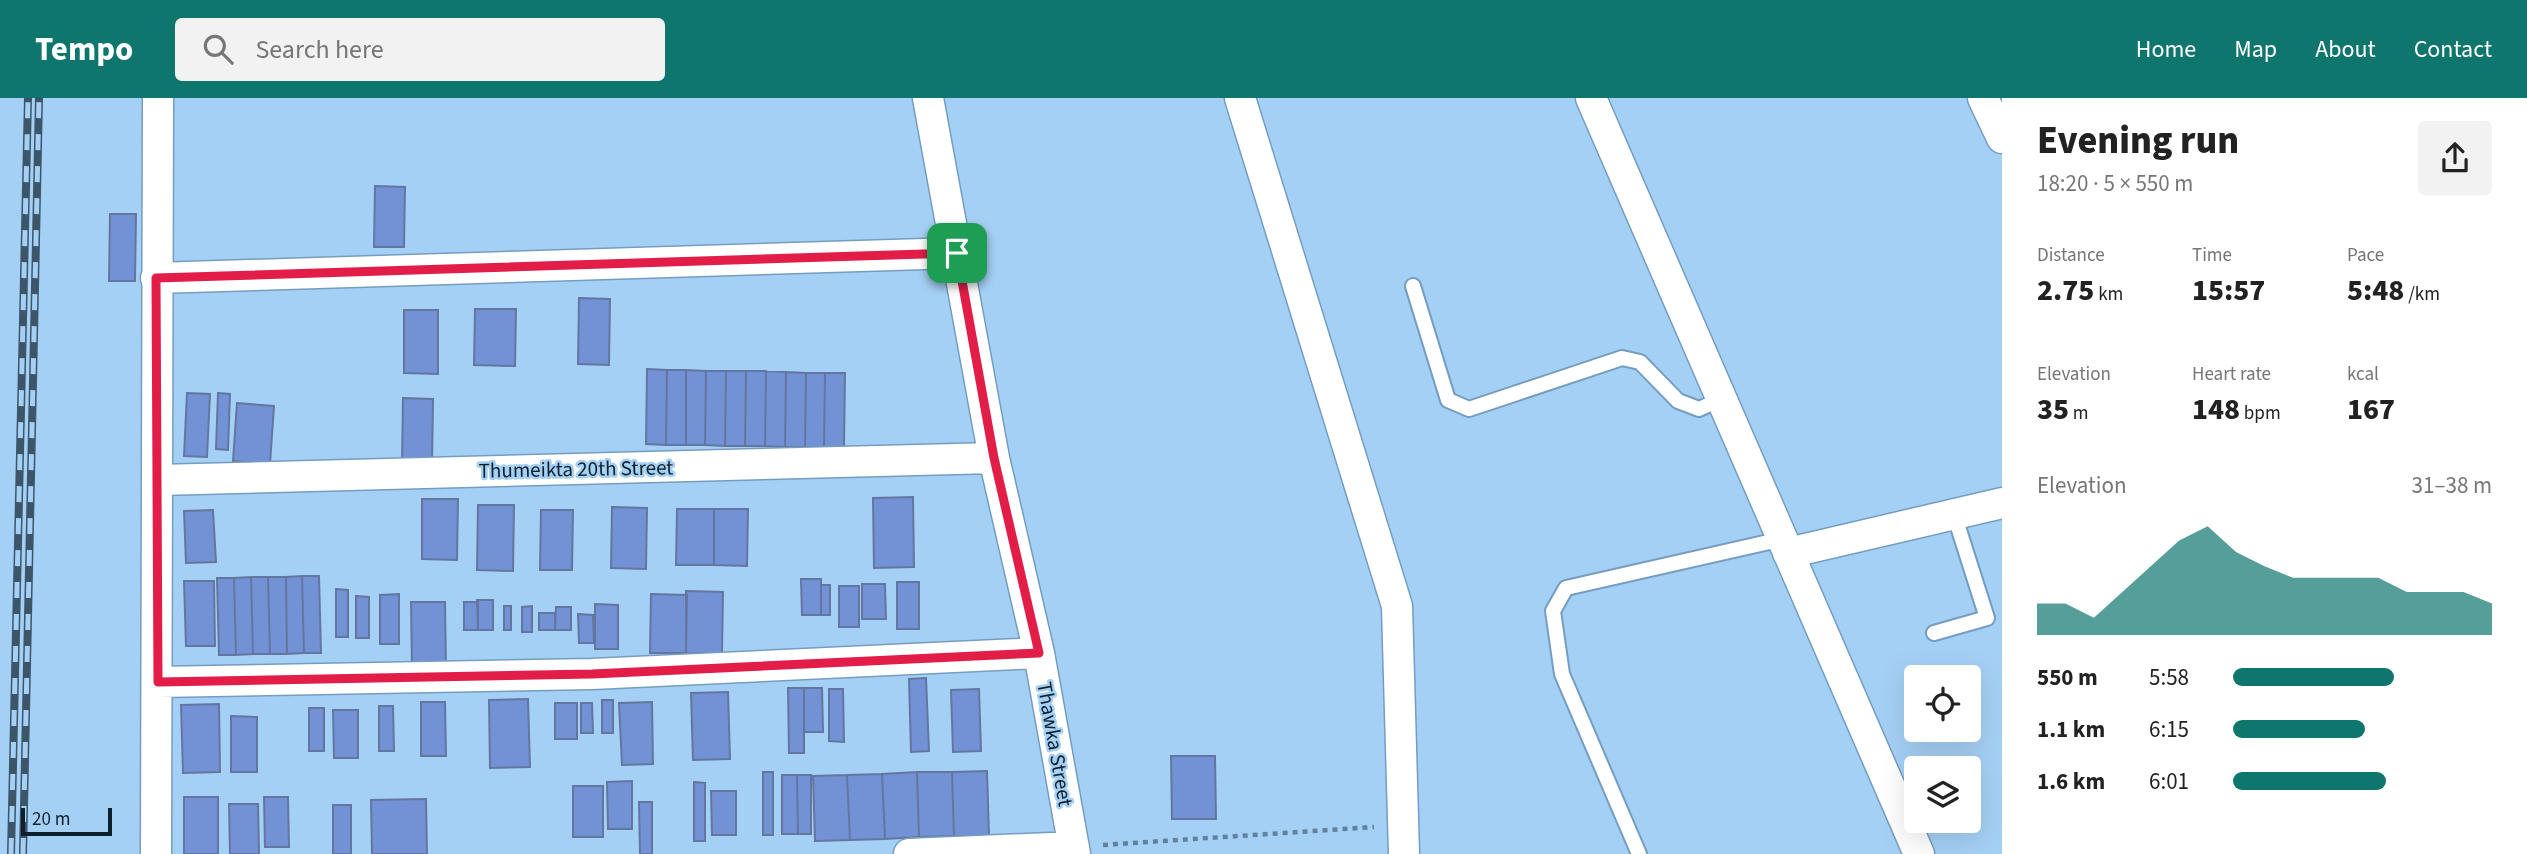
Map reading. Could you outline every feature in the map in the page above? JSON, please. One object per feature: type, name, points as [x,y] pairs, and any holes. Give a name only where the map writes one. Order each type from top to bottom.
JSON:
[{"type":"street","points":[[156,854],[158,98]]},
{"type":"street","name":"Thawka Street","points":[[928,98],[994,458],[1039,653],[1075,850]]},
{"type":"street","points":[[1240,98],[1397,606],[1403,840]]},
{"type":"street","points":[[1591,98],[1919,854]]},
{"type":"street","points":[[1983,98],[2002,138]]},
{"type":"street","points":[[156,278],[957,253]]},
{"type":"street","name":"Thumeikta 20th Street","points":[[159,480],[994,458]]},
{"type":"street","points":[[1785,546],[2002,503]]},
{"type":"street","points":[[158,682],[592,674],[1039,653]]},
{"type":"street","points":[[909,854],[1075,850]]},
{"type":"lane","points":[[1413,286],[1448,400],[1469,409],[1622,358],[1640,362],[1678,401],[1699,409],[1721,399]]},
{"type":"lane","points":[[1934,633],[1987,618],[1954,514]]},
{"type":"lane","points":[[1639,854],[1562,674],[1553,611],[1566,588],[1785,546]]},
{"type":"path","points":[[1075,850],[1403,840]]},
{"type":"building","points":[[375,186],[405,187],[404,247],[374,247]]},
{"type":"building","points":[[110,214],[136,214],[135,281],[109,281]]},
{"type":"building","points":[[579,298],[610,299],[609,365],[578,364]]},
{"type":"building","points":[[475,309],[516,309],[515,366],[474,365]]},
{"type":"building","points":[[404,310],[438,310],[438,374],[404,373]]},
{"type":"building","points":[[647,369],[667,370],[666,445],[646,444]]},
{"type":"building","points":[[667,370],[686,370],[686,445],[666,445]]},
{"type":"building","points":[[686,370],[706,371],[705,445],[686,445]]},
{"type":"building","points":[[706,371],[726,371],[725,446],[705,445]]},
{"type":"building","points":[[726,371],[746,371],[745,446],[725,446]]},
{"type":"building","points":[[746,371],[766,371],[765,446],[745,446]]},
{"type":"building","points":[[766,371],[786,372],[785,447],[765,446]]},
{"type":"building","points":[[786,372],[806,373],[805,447],[785,447]]},
{"type":"building","points":[[806,373],[825,373],[824,447],[805,447]]},
{"type":"building","points":[[825,373],[845,373],[844,448],[824,447]]},
{"type":"building","points":[[187,393],[210,394],[207,457],[184,456]]},
{"type":"building","points":[[218,393],[230,394],[228,450],[216,449]]},
{"type":"building","points":[[403,398],[433,399],[432,464],[402,464]]},
{"type":"building","points":[[237,403],[274,406],[270,464],[233,461]]},
{"type":"building","points":[[913,497],[914,567],[874,568],[873,498]]},
{"type":"building","points":[[422,499],[458,499],[457,560],[422,559]]},
{"type":"building","points":[[478,505],[514,505],[513,571],[477,570]]},
{"type":"building","points":[[612,507],[647,508],[646,569],[611,568]]},
{"type":"building","points":[[677,509],[714,509],[714,565],[676,565]]},
{"type":"building","points":[[714,509],[748,509],[747,566],[714,565]]},
{"type":"building","points":[[213,510],[216,562],[186,563],[184,511]]},
{"type":"building","points":[[541,510],[573,510],[572,570],[540,570]]},
{"type":"building","points":[[302,576],[304,653],[287,654],[286,577]]},
{"type":"building","points":[[302,576],[319,576],[321,653],[304,653]]},
{"type":"building","points":[[251,577],[253,654],[236,655],[234,578]]},
{"type":"building","points":[[251,577],[268,577],[270,654],[253,654]]},
{"type":"building","points":[[268,577],[286,577],[287,654],[270,654]]},
{"type":"building","points":[[217,578],[234,578],[236,655],[219,655]]},
{"type":"building","points":[[801,579],[821,579],[821,615],[802,615]]},
{"type":"building","points":[[184,581],[214,581],[215,646],[186,646]]},
{"type":"building","points":[[897,582],[919,582],[919,629],[897,629]]},
{"type":"building","points":[[862,584],[885,584],[886,619],[862,619]]},
{"type":"building","points":[[821,585],[830,585],[830,615],[821,615]]},
{"type":"building","points":[[839,586],[859,586],[859,627],[839,627]]},
{"type":"building","points":[[336,589],[348,590],[348,637],[336,637]]},
{"type":"building","points":[[686,591],[723,592],[722,654],[686,653]]},
{"type":"building","points":[[399,594],[399,644],[380,644],[380,595]]},
{"type":"building","points":[[651,594],[687,595],[686,653],[650,653]]},
{"type":"building","points":[[356,596],[369,597],[369,638],[356,638]]},
{"type":"building","points":[[477,600],[493,600],[493,630],[478,630]]},
{"type":"building","points":[[411,602],[445,602],[446,670],[412,670]]},
{"type":"building","points":[[464,602],[478,602],[478,630],[464,630]]},
{"type":"building","points":[[595,604],[618,605],[618,649],[595,649]]},
{"type":"building","points":[[504,606],[511,606],[511,630],[504,630]]},
{"type":"building","points":[[532,606],[532,632],[522,632],[522,607]]},
{"type":"building","points":[[556,607],[571,607],[571,630],[555,630]]},
{"type":"building","points":[[539,613],[555,613],[555,630],[539,630]]},
{"type":"building","points":[[578,614],[593,615],[594,643],[579,643]]},
{"type":"building","points":[[926,678],[929,751],[911,752],[909,679]]},
{"type":"building","points":[[788,688],[804,688],[804,753],[789,753]]},
{"type":"building","points":[[804,688],[822,688],[823,732],[804,732]]},
{"type":"building","points":[[829,689],[843,689],[844,742],[829,741]]},
{"type":"building","points":[[979,689],[981,751],[953,752],[951,690]]},
{"type":"building","points":[[728,692],[730,759],[693,760],[691,693]]},
{"type":"building","points":[[528,699],[530,767],[490,768],[489,700]]},
{"type":"building","points":[[602,700],[613,700],[613,733],[602,733]]},
{"type":"building","points":[[421,702],[445,702],[446,756],[421,756]]},
{"type":"building","points":[[652,702],[653,764],[622,765],[619,703]]},
{"type":"building","points":[[555,703],[577,703],[577,739],[555,739]]},
{"type":"building","points":[[581,703],[592,703],[593,733],[581,733]]},
{"type":"building","points":[[219,704],[220,772],[183,773],[181,705]]},
{"type":"building","points":[[379,706],[393,706],[394,751],[379,751]]},
{"type":"building","points":[[309,708],[324,708],[324,751],[309,751]]},
{"type":"building","points":[[333,710],[358,710],[358,758],[334,758]]},
{"type":"building","points":[[231,716],[257,717],[257,772],[231,772]]},
{"type":"building","points":[[1171,756],[1215,756],[1216,819],[1172,819]]},
{"type":"building","points":[[987,771],[989,836],[954,836],[952,772]]},
{"type":"building","points":[[763,772],[773,772],[773,835],[763,835]]},
{"type":"building","points":[[917,772],[919,837],[885,839],[882,774]]},
{"type":"building","points":[[917,772],[952,772],[954,836],[919,837]]},
{"type":"building","points":[[882,774],[885,839],[850,840],[847,775]]},
{"type":"building","points":[[782,775],[797,775],[798,834],[782,834]]},
{"type":"building","points":[[797,775],[811,775],[811,834],[798,834]]},
{"type":"building","points":[[847,775],[850,840],[815,841],[813,776]]},
{"type":"building","points":[[632,781],[632,829],[608,829],[607,782]]},
{"type":"building","points":[[694,782],[705,783],[705,841],[694,841]]},
{"type":"building","points":[[573,786],[603,786],[603,837],[573,837]]},
{"type":"building","points":[[711,791],[736,791],[736,835],[712,835]]},
{"type":"building","points":[[184,797],[218,797],[218,854],[184,854]]},
{"type":"building","points":[[264,797],[288,797],[289,847],[265,847]]},
{"type":"building","points":[[426,799],[427,854],[372,854],[371,800]]},
{"type":"building","points":[[639,802],[652,802],[652,854],[640,854]]},
{"type":"building","points":[[229,804],[258,804],[259,854],[230,854]]},
{"type":"building","points":[[333,805],[351,805],[351,854],[333,854]]},
{"type":"railway","points":[[11,854],[28,98]]},
{"type":"railway","points":[[23,854],[39,98]]},
{"type":"route","points":[[957,253],[994,458],[1039,653],[592,674],[158,682],[156,278],[957,253]]}]
